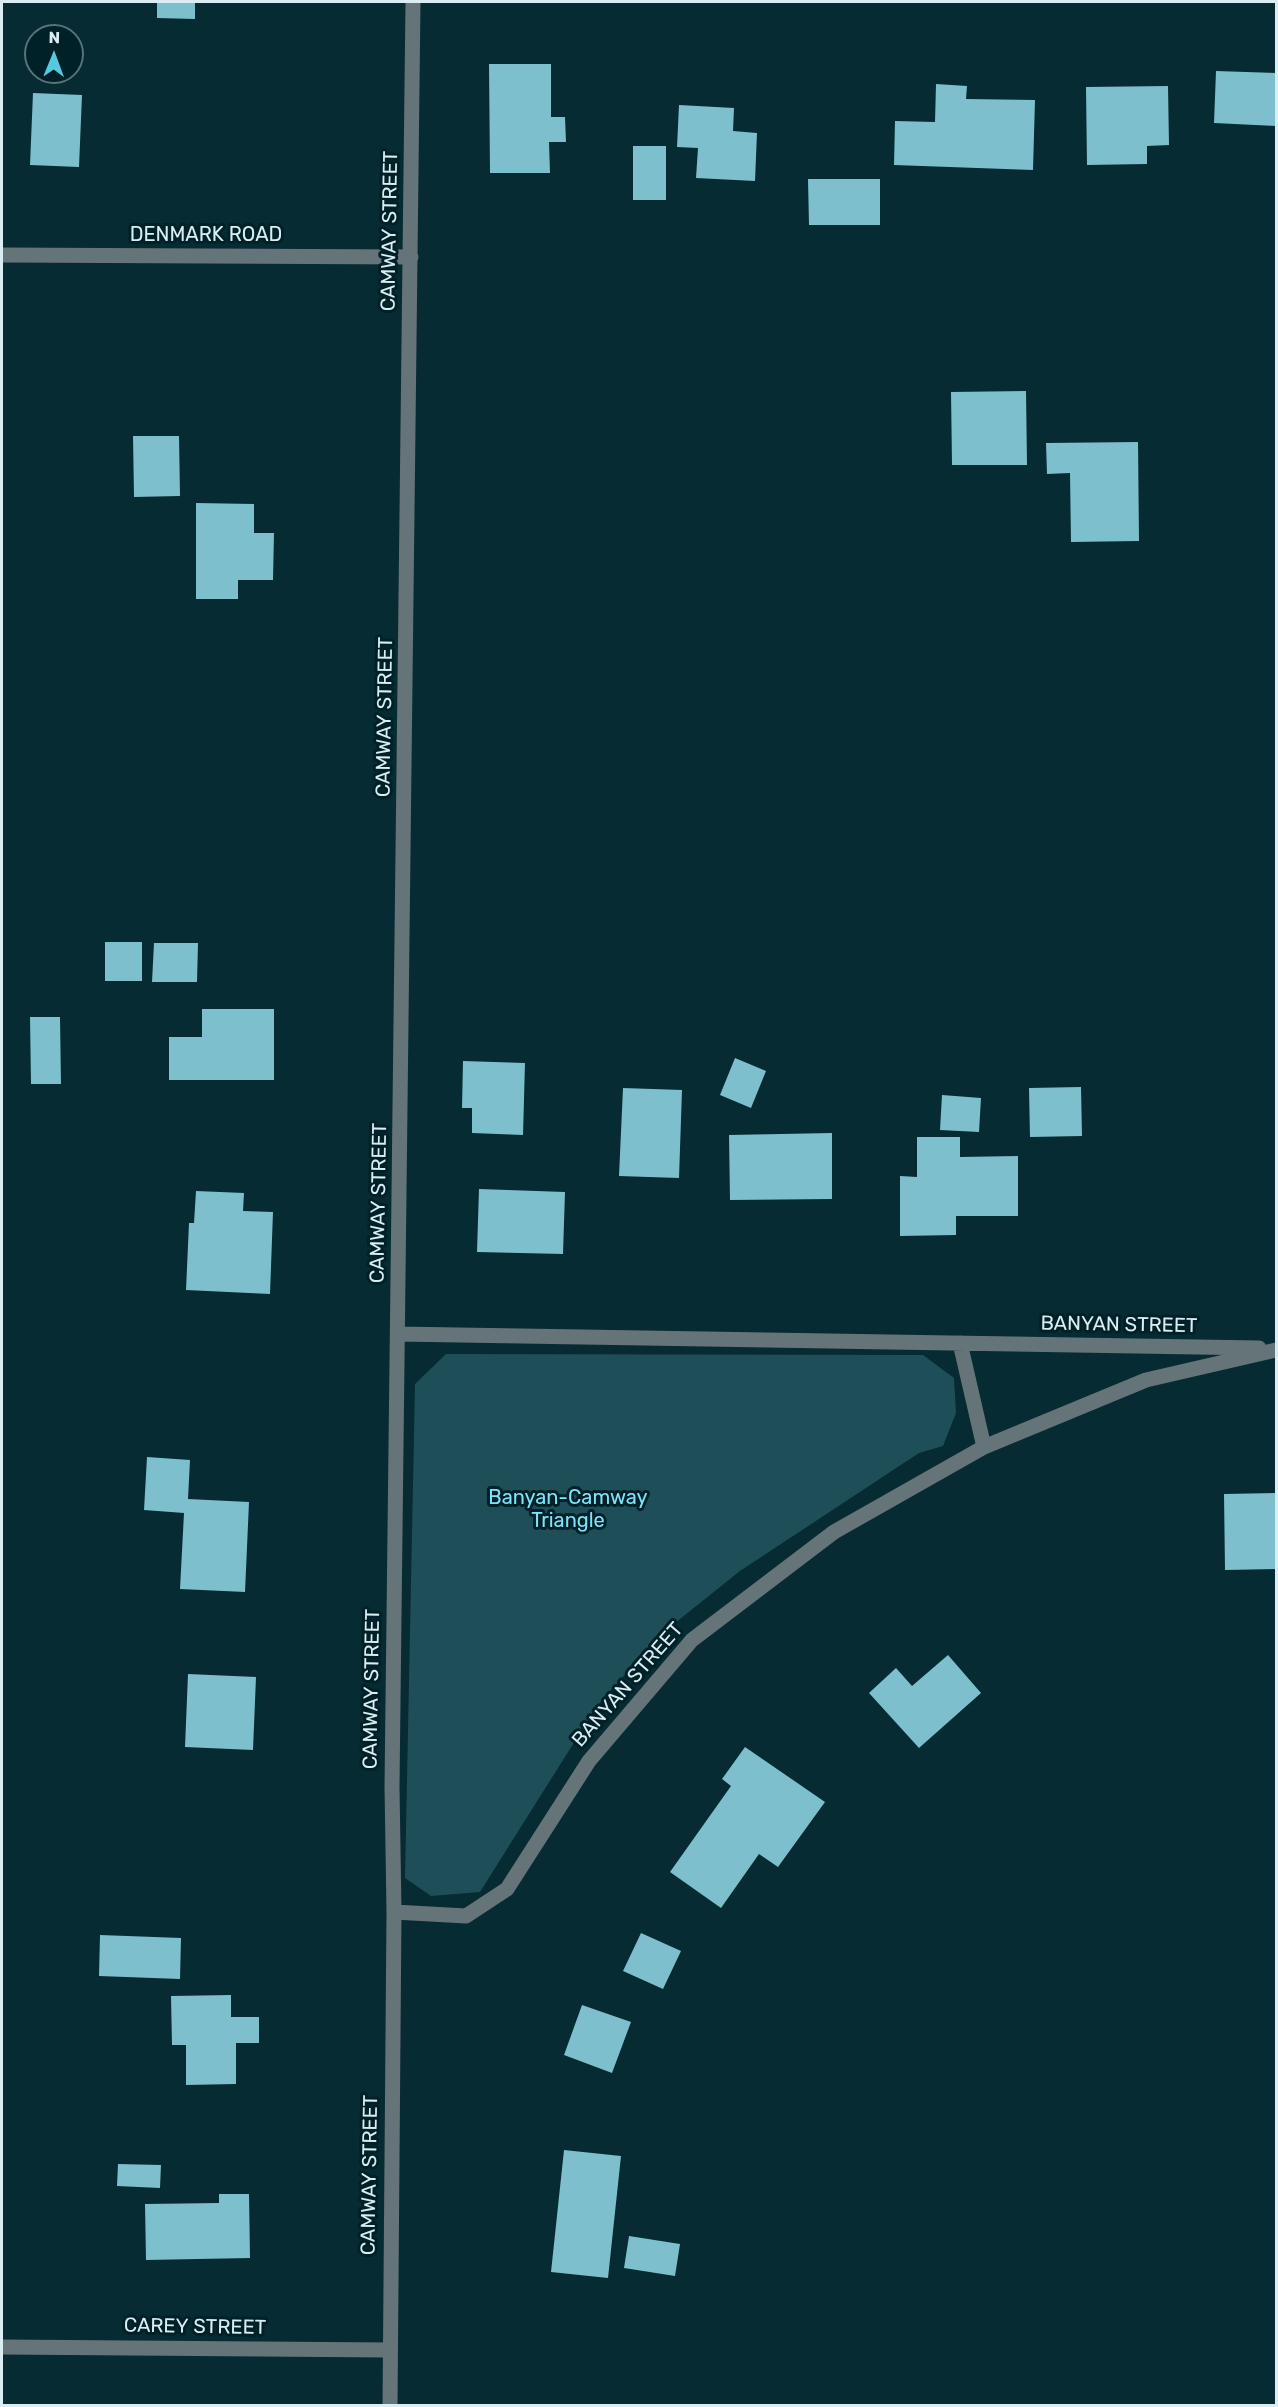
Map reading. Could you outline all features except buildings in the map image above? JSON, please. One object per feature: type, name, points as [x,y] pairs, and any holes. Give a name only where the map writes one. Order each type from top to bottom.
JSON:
[{"type":"street","name":"CAMWAY STREET","points":[[390,2406],[394,1912],[392,1786],[413,2]]},
{"type":"street","name":"DENMARK ROAD","points":[[2,255],[411,257]]},
{"type":"street","name":"BANYAN STREET","points":[[398,1334],[1276,1349]]},
{"type":"street","points":[[960,1343],[984,1447]]},
{"type":"street","name":"BANYAN STREET","points":[[394,1912],[466,1916],[507,1889],[589,1761],[692,1640],[834,1532],[984,1447],[1146,1380],[1276,1349]]},
{"type":"street","name":"CAREY STREET","points":[[2,2347],[389,2350]]},
{"type":"green space","name":"Banyan-Camway Triangle","points":[[446,1354],[923,1355],[954,1378],[956,1413],[943,1446],[919,1453],[740,1571],[660,1635],[597,1706],[480,1892],[431,1896],[405,1878],[415,1384]]}]
